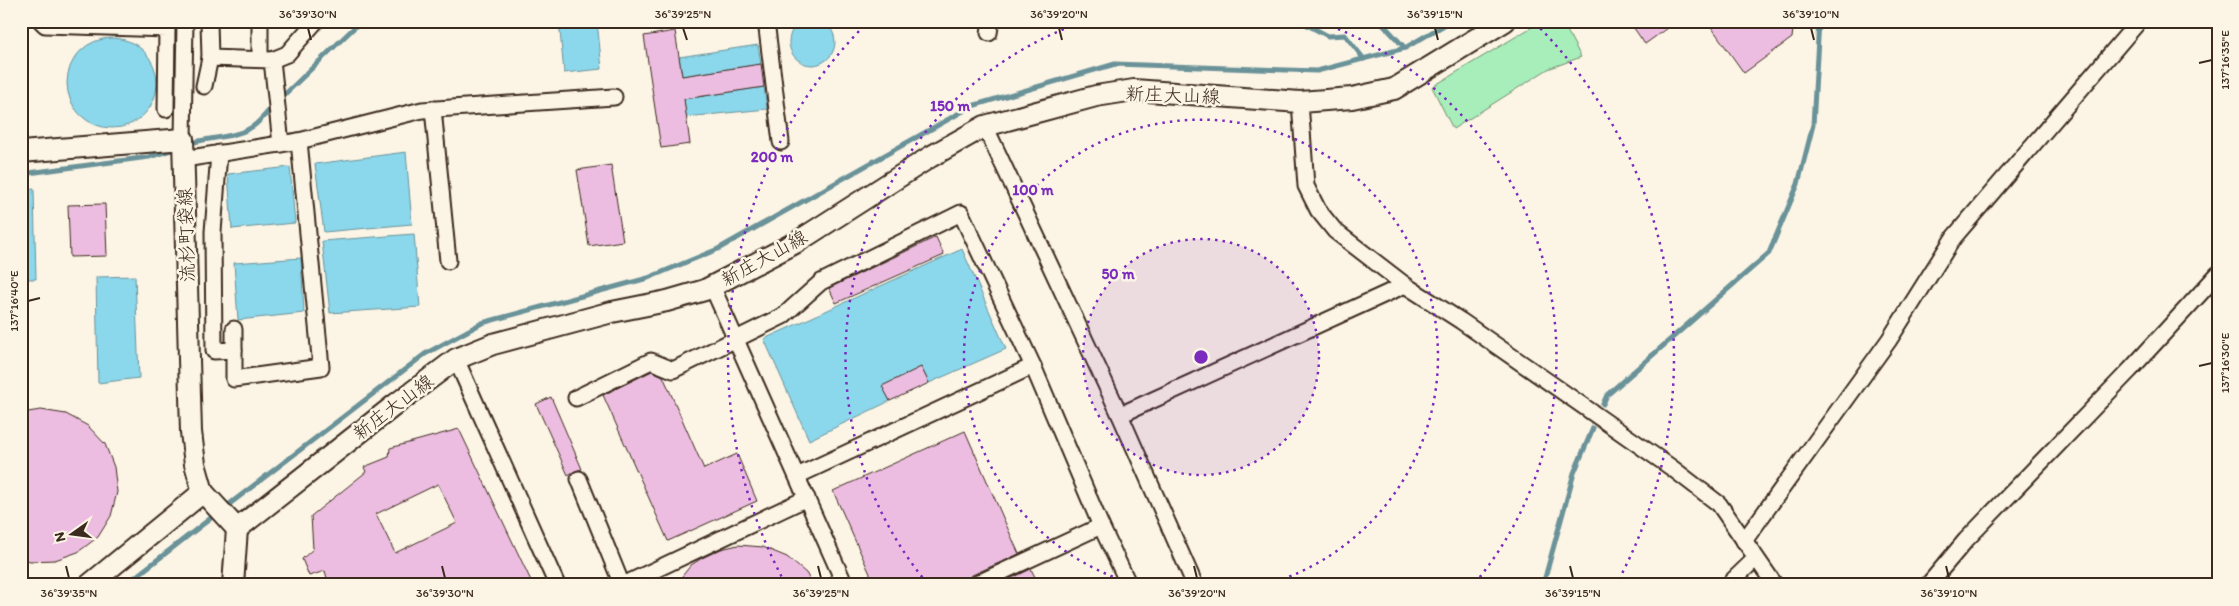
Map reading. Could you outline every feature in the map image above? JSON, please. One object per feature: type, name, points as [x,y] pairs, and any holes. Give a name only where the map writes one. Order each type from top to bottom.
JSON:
[{"type":"main road","name":"新庄大山線","points":[[232,525],[456,359],[493,344],[612,312],[667,301],[712,286],[797,242],[930,157],[985,126],[1096,96],[1134,90],[1300,102],[1352,98],[1394,88],[1505,21]]},
{"type":"main road","points":[[21,152],[183,139]]},
{"type":"main road","name":"流杉町袋線","points":[[183,139],[191,432],[195,464],[203,492]]},
{"type":"main road","points":[[89,585],[203,492],[232,525],[233,585]]},
{"type":"street","points":[[40,21],[46,25],[167,29],[166,108]]},
{"type":"street","points":[[183,139],[185,21]]},
{"type":"street","points":[[204,86],[210,58],[208,21]]},
{"type":"street","points":[[260,21],[281,144]]},
{"type":"street","points":[[210,58],[266,60],[287,54],[316,21]]},
{"type":"street","points":[[766,21],[781,142]]},
{"type":"street","points":[[1744,541],[1889,340],[1954,237],[2139,21]]},
{"type":"street","points":[[184,159],[299,141],[432,110],[614,97]]},
{"type":"street","points":[[1300,102],[1306,186],[1318,210],[1334,231],[1405,286],[1461,321],[1672,468],[1720,504],[1776,585]]},
{"type":"street","points":[[432,110],[448,261]]},
{"type":"street","points":[[985,126],[1120,415],[1195,585]]},
{"type":"street","points":[[234,329],[234,379],[321,366],[299,141]]},
{"type":"street","points":[[219,153],[213,232],[214,351],[234,350]]},
{"type":"street","points":[[576,398],[651,360],[673,370],[783,316],[821,282],[961,214],[1032,366],[1101,526],[1129,585]]},
{"type":"street","points":[[1928,585],[1966,540],[2130,370],[2218,274]]},
{"type":"street","points":[[712,286],[846,585]]},
{"type":"street","points":[[1120,415],[1405,286]]},
{"type":"street","points":[[456,359],[557,585]]},
{"type":"street","points":[[797,476],[1032,366]]},
{"type":"street","points":[[579,479],[623,585],[807,498]]},
{"type":"street","points":[[974,585],[1101,526]]},
{"type":"street","points":[[1728,585],[1756,558]]},
{"type":"green space","points":[[1542,21],[1562,21],[1581,57],[1548,69],[1453,129],[1432,87]]},
{"type":"water","points":[[807,19],[817,19],[829,25],[834,33],[834,51],[829,59],[821,64],[807,65],[799,62],[792,55],[789,47],[789,37],[792,29],[799,22]]},
{"type":"water","points":[[559,21],[597,21],[602,69],[564,73]]},
{"type":"water","points":[[112,38],[129,42],[144,51],[153,66],[157,83],[153,100],[144,115],[129,124],[112,128],[95,124],[80,115],[71,100],[67,83],[71,66],[80,51],[95,42]]},
{"type":"water","points":[[758,45],[761,64],[682,76],[679,57]]},
{"type":"water","points":[[764,87],[767,109],[686,117],[684,99]]},
{"type":"water","points":[[406,152],[412,224],[324,232],[315,164]]},
{"type":"water","points":[[290,167],[295,223],[232,229],[228,174]]},
{"type":"water","points":[[21,189],[34,189],[36,279],[21,279]]},
{"type":"water","points":[[414,234],[420,307],[330,313],[322,241]]},
{"type":"water","points":[[962,249],[1006,349],[929,383],[921,367],[883,386],[890,401],[809,440],[764,339]]},
{"type":"water","points":[[301,258],[304,313],[238,320],[234,263]]},
{"type":"water","points":[[135,276],[139,378],[98,383],[96,277]]},
{"type":"building","points":[[1629,21],[1677,21],[1645,44]]},
{"type":"building","points":[[1707,21],[1794,21],[1792,38],[1744,73]]},
{"type":"building","points":[[675,31],[682,76],[761,64],[764,87],[684,99],[690,144],[661,148],[644,36]]},
{"type":"building","points":[[611,165],[623,241],[589,246],[577,170]]},
{"type":"building","points":[[105,204],[107,256],[70,257],[68,205]]},
{"type":"building","points":[[936,237],[944,255],[836,303],[829,288]]},
{"type":"building","points":[[921,367],[929,383],[890,401],[882,386]]},
{"type":"building","points":[[652,371],[663,376],[704,469],[737,454],[757,501],[668,541],[603,395]]},
{"type":"building","points":[[551,397],[582,469],[568,475],[536,404]]},
{"type":"building","points":[[41,410],[66,414],[88,426],[105,444],[114,467],[117,492],[111,516],[98,537],[78,552],[55,560],[30,561],[21,558],[21,413]]},
{"type":"building","points":[[459,429],[533,585],[329,585],[325,571],[309,576],[302,559],[313,549],[311,516],[366,472],[364,467],[389,457],[390,448]],"holes":[[[438,484],[457,523],[395,553],[376,514]]]},
{"type":"building","points":[[965,431],[1019,554],[970,576],[965,585],[875,585],[833,491]]},
{"type":"building","points":[[738,545],[763,547],[787,557],[806,573],[813,585],[675,585],[691,565],[702,558],[721,549]]},
{"type":"building","points":[[1031,569],[1039,585],[997,585]]},
{"type":"waterway","points":[[280,99],[361,21]]},
{"type":"waterway","points":[[1300,21],[1328,36],[1345,35],[1364,59]]},
{"type":"waterway","points":[[1380,21],[1405,48]]},
{"type":"waterway","points":[[223,509],[425,354],[482,323],[648,278],[718,249],[972,106],[1115,64],[1317,71],[1405,48],[1451,21]]},
{"type":"waterway","points":[[1603,404],[1607,395],[1769,253],[1798,184],[1813,125],[1819,21]]},
{"type":"waterway","points":[[187,144],[245,131],[258,122],[274,105]]},
{"type":"waterway","points":[[21,174],[149,157],[177,148]]},
{"type":"waterway","points":[[1543,585],[1574,473],[1593,428]]},
{"type":"waterway","points":[[125,585],[216,514]]}]
